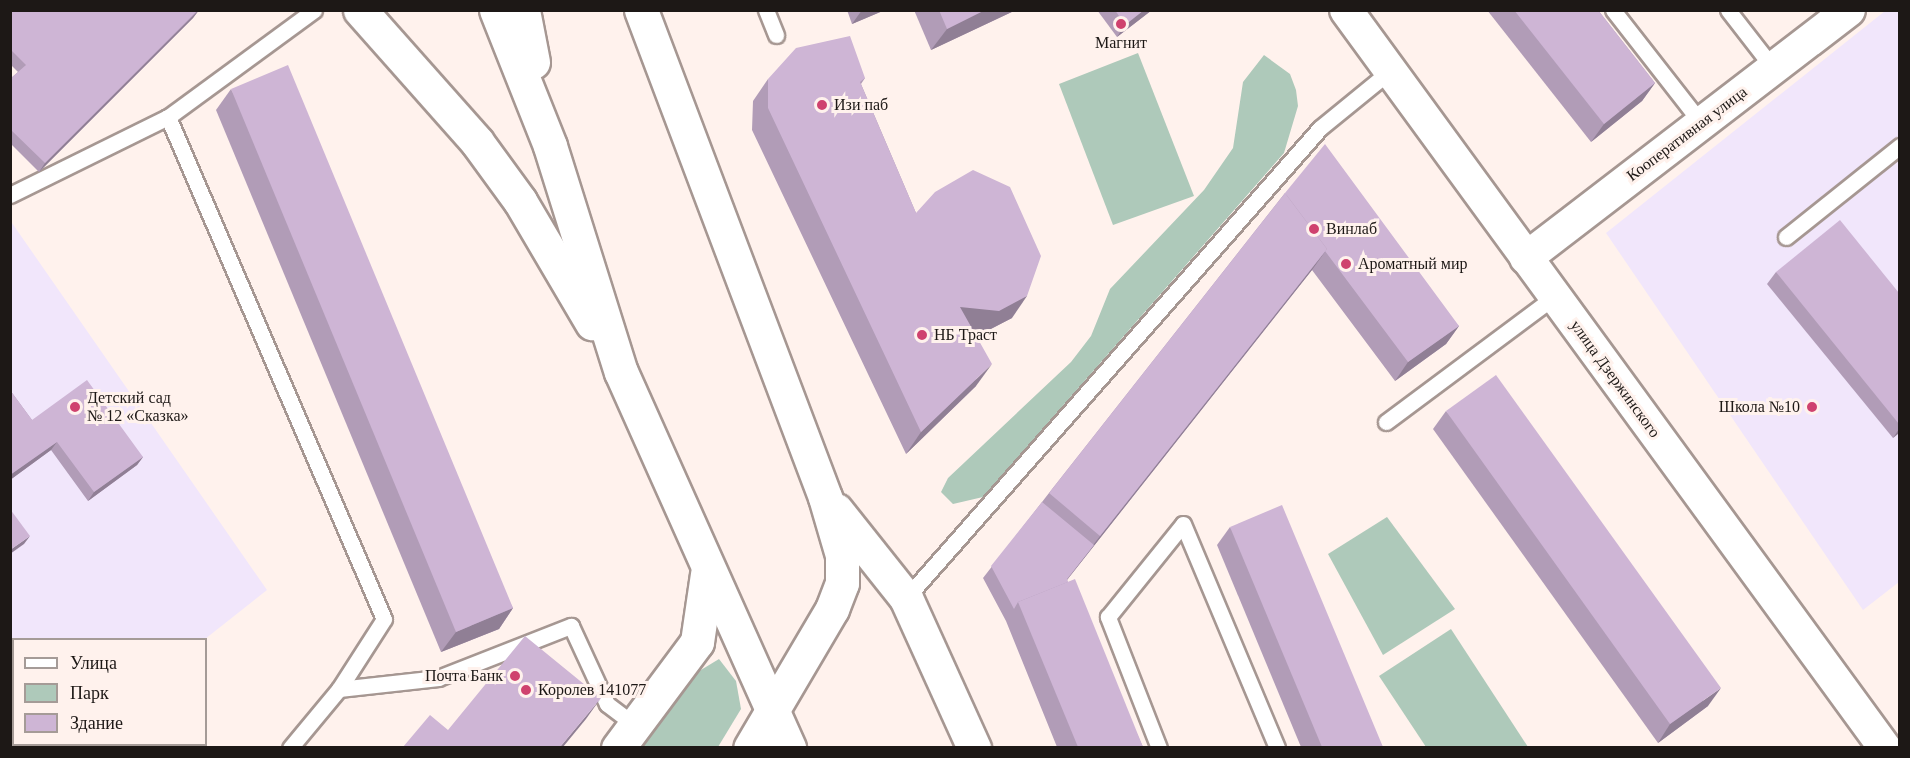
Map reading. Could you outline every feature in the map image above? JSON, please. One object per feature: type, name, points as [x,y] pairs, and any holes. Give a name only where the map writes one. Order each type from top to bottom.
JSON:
[{"type":"main road","points":[[360,10],[477,142],[520,201],[621,372]]},
{"type":"main road","points":[[496,10],[550,146],[621,372],[707,572],[774,709],[789,747]]},
{"type":"main road","points":[[523,10],[550,146]]},
{"type":"main road","points":[[621,10],[668,86]]},
{"type":"main road","points":[[641,10],[825,496],[842,555],[842,583],[818,637],[750,747]]},
{"type":"main road","points":[[825,496],[906,598],[974,747]]},
{"type":"main road","points":[[627,737],[697,642],[707,572]]},
{"type":"street","name":"улица Дзержинского","points":[[1346,10],[1885,747]]},
{"type":"street","name":"Кооперативная улица","points":[[1526,258],[1849,10]]},
{"type":"lane","points":[[10,195],[168,117],[314,10]]},
{"type":"lane","points":[[766,10],[776,35]]},
{"type":"lane","points":[[1613,10],[1702,123]]},
{"type":"lane","points":[[1728,10],[1773,68]]},
{"type":"lane","points":[[906,598],[1320,128],[1390,70]]},
{"type":"lane","points":[[168,117],[384,619],[339,689],[290,747]]},
{"type":"lane","points":[[1786,237],[1899,146]]},
{"type":"lane","points":[[1386,422],[1555,296]]},
{"type":"lane","points":[[1159,747],[1108,617],[1183,524],[1277,747]]},
{"type":"lane","points":[[339,689],[438,678],[571,626],[607,704],[627,737]]},
{"type":"shaded area","name":"Школа №10","points":[[1885,11],[1899,11],[1899,582],[1863,610],[1606,233]]},
{"type":"shaded area","name":"Детский сад № 12 «Сказка»","points":[[12,223],[267,590],[206,638],[12,638],[12,746],[73,746],[70,748],[11,748]]},
{"type":"green space","points":[[1138,53],[1194,196],[1113,225],[1059,84]]},
{"type":"green space","points":[[1264,55],[1290,74],[1296,90],[1298,106],[1284,153],[983,497],[953,504],[941,492],[948,478],[1071,362],[1091,336],[1110,289],[1204,190],[1233,148],[1243,82]]},
{"type":"green space","points":[[1387,517],[1455,609],[1383,655],[1328,554]]},
{"type":"green space","points":[[1451,629],[1528,747],[1426,747],[1379,676]]},
{"type":"green space","points":[[719,659],[736,681],[741,709],[718,747],[635,748],[696,673]]},
{"type":"building","points":[[10,10],[198,10],[45,163],[10,129],[10,79],[26,65],[10,49]]},
{"type":"building","points":[[939,10],[985,10],[947,29]]},
{"type":"building","points":[[1115,10],[1144,10],[1125,25]]},
{"type":"building","points":[[1514,10],[1598,10],[1655,83],[1604,124]]},
{"type":"building","points":[[850,36],[865,78],[860,82],[916,213],[935,192],[973,170],[1010,187],[1041,256],[1027,296],[999,311],[960,307],[992,364],[921,432],[768,108],[768,79],[796,48]]},
{"type":"building","points":[[288,65],[513,608],[456,632],[231,89]]},
{"type":"building","points":[[1325,144],[1459,326],[1408,362],[1285,193]]},
{"type":"building","points":[[1285,193],[1327,249],[1100,536],[1049,493]]},
{"type":"building","points":[[1840,220],[1899,293],[1899,424],[1776,272]]},
{"type":"building","points":[[1496,375],[1721,688],[1670,724],[1446,411]]},
{"type":"building","points":[[87,380],[143,457],[94,492],[57,442],[10,475],[10,390],[32,420]]},
{"type":"building","points":[[1042,502],[1094,545],[1067,579],[1068,582],[1018,602],[1014,609],[991,566]]},
{"type":"building","points":[[1282,505],[1383,747],[1322,747],[1230,527]]},
{"type":"building","points":[[10,509],[30,536],[10,550]]},
{"type":"building","points":[[1075,579],[1143,747],[1078,747],[1018,602]]},
{"type":"building","points":[[525,636],[601,698],[560,747],[403,747],[430,715],[448,730]]},
{"type":"place","name":"Магнит","points":[[1121,24]]},
{"type":"place","name":"Изи паб","points":[[822,105]]},
{"type":"place","name":"Винлаб","points":[[1314,229]]},
{"type":"place","name":"Ароматный мир","points":[[1346,264]]},
{"type":"place","name":"НБ Траст","points":[[922,335]]},
{"type":"place","name":"Детский сад № 12 «Сказка»","points":[[75,407]]},
{"type":"place","name":"Школа №10","points":[[1812,407]]},
{"type":"place","name":"Почта Банк","points":[[515,676]]},
{"type":"place","name":"Королев 141077","points":[[526,690]]}]
